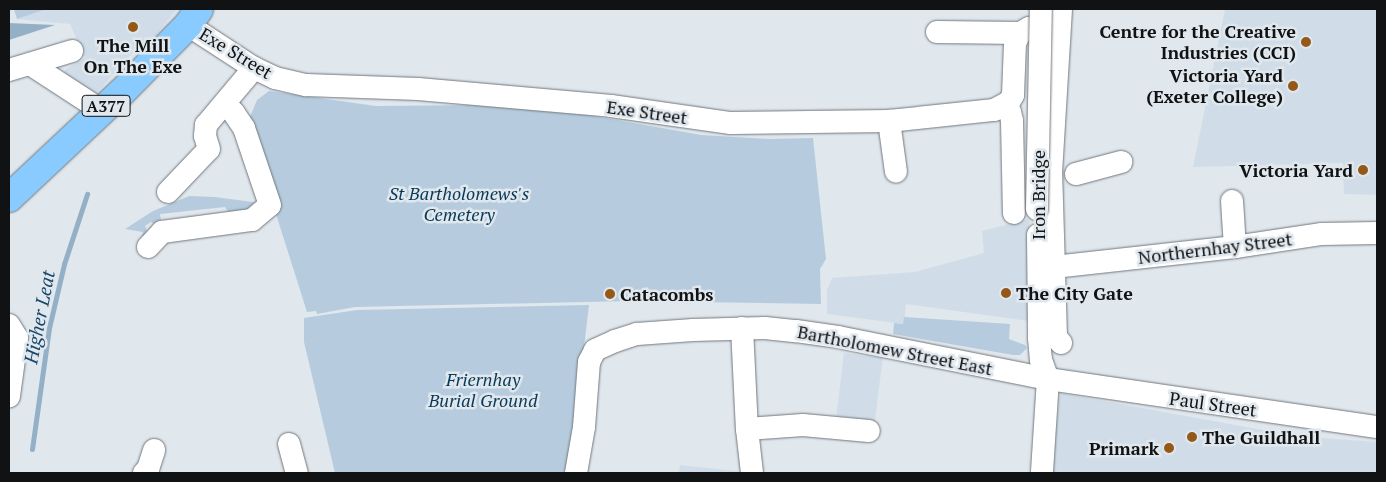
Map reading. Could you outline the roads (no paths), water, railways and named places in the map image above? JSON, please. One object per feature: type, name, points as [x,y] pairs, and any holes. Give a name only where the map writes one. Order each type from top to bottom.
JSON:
[{"type":"highway","name":"A377","points":[[9,198],[121,93],[194,17]]},
{"type":"street","name":"Iron Bridge","points":[[1040,9],[1037,209],[1039,338],[1041,360],[1048,379]]},
{"type":"street","name":"Exe Street","points":[[194,17],[254,68],[275,78],[306,84],[418,89],[582,104],[731,123],[889,121],[994,110],[1003,106]]},
{"type":"street","points":[[937,32],[1020,33],[1029,28],[1060,19],[1062,173],[1054,267],[1056,337],[1061,343]]},
{"type":"street","points":[[1014,212],[1012,121],[1010,112],[1003,106],[1013,95],[1015,43],[1020,33]]},
{"type":"street","points":[[19,67],[72,51]]},
{"type":"street","points":[[19,67],[90,103]]},
{"type":"street","points":[[168,192],[209,150],[205,136],[206,126],[254,68]]},
{"type":"street","points":[[148,247],[162,232],[252,220],[270,205],[244,128],[225,104]]},
{"type":"street","points":[[889,121],[896,172]]},
{"type":"street","points":[[1062,173],[1121,162]]},
{"type":"street","points":[[1232,201],[1236,248]]},
{"type":"street","name":"Northernhay Street","points":[[1054,267],[1236,248],[1322,234],[1377,233]]},
{"type":"street","points":[[9,325],[17,338],[9,396]]},
{"type":"street","points":[[742,328],[747,429],[752,473]]},
{"type":"street","name":"Bartholomew Street East","points":[[576,473],[584,427],[590,362],[595,350],[615,340],[637,334],[765,328],[838,337],[1048,379]]},
{"type":"street","points":[[1042,473],[1048,379]]},
{"type":"street","name":"Paul Street","points":[[1048,379],[1377,427]]},
{"type":"street","points":[[747,429],[803,425],[861,435]]},
{"type":"street","points":[[289,444],[297,473]]},
{"type":"street","points":[[144,473],[148,469],[154,450]]},
{"type":"waterway","name":"Higher Leat","points":[[32,449],[49,328],[64,264],[87,194]]},
{"type":"place","name":"The Mill On The Exe","points":[[133,27]]},
{"type":"place","name":"Centre for the Creative Industries (CCI)","points":[[1306,42]]},
{"type":"place","name":"Victoria Yard (Exeter College)","points":[[1293,86]]},
{"type":"place","name":"Victoria Yard","points":[[1363,170]]},
{"type":"place","name":"The City Gate","points":[[1006,293]]},
{"type":"place","name":"Catacombs","points":[[610,294]]},
{"type":"place","name":"The Guildhall","points":[[1192,437]]},
{"type":"place","name":"Primark","points":[[1169,448]]},
{"type":"park label","name":"St Bartholomews's Cemetery","points":[[459,204]]},
{"type":"park label","name":"Friernhay Burial Ground","points":[[483,390]]}]
